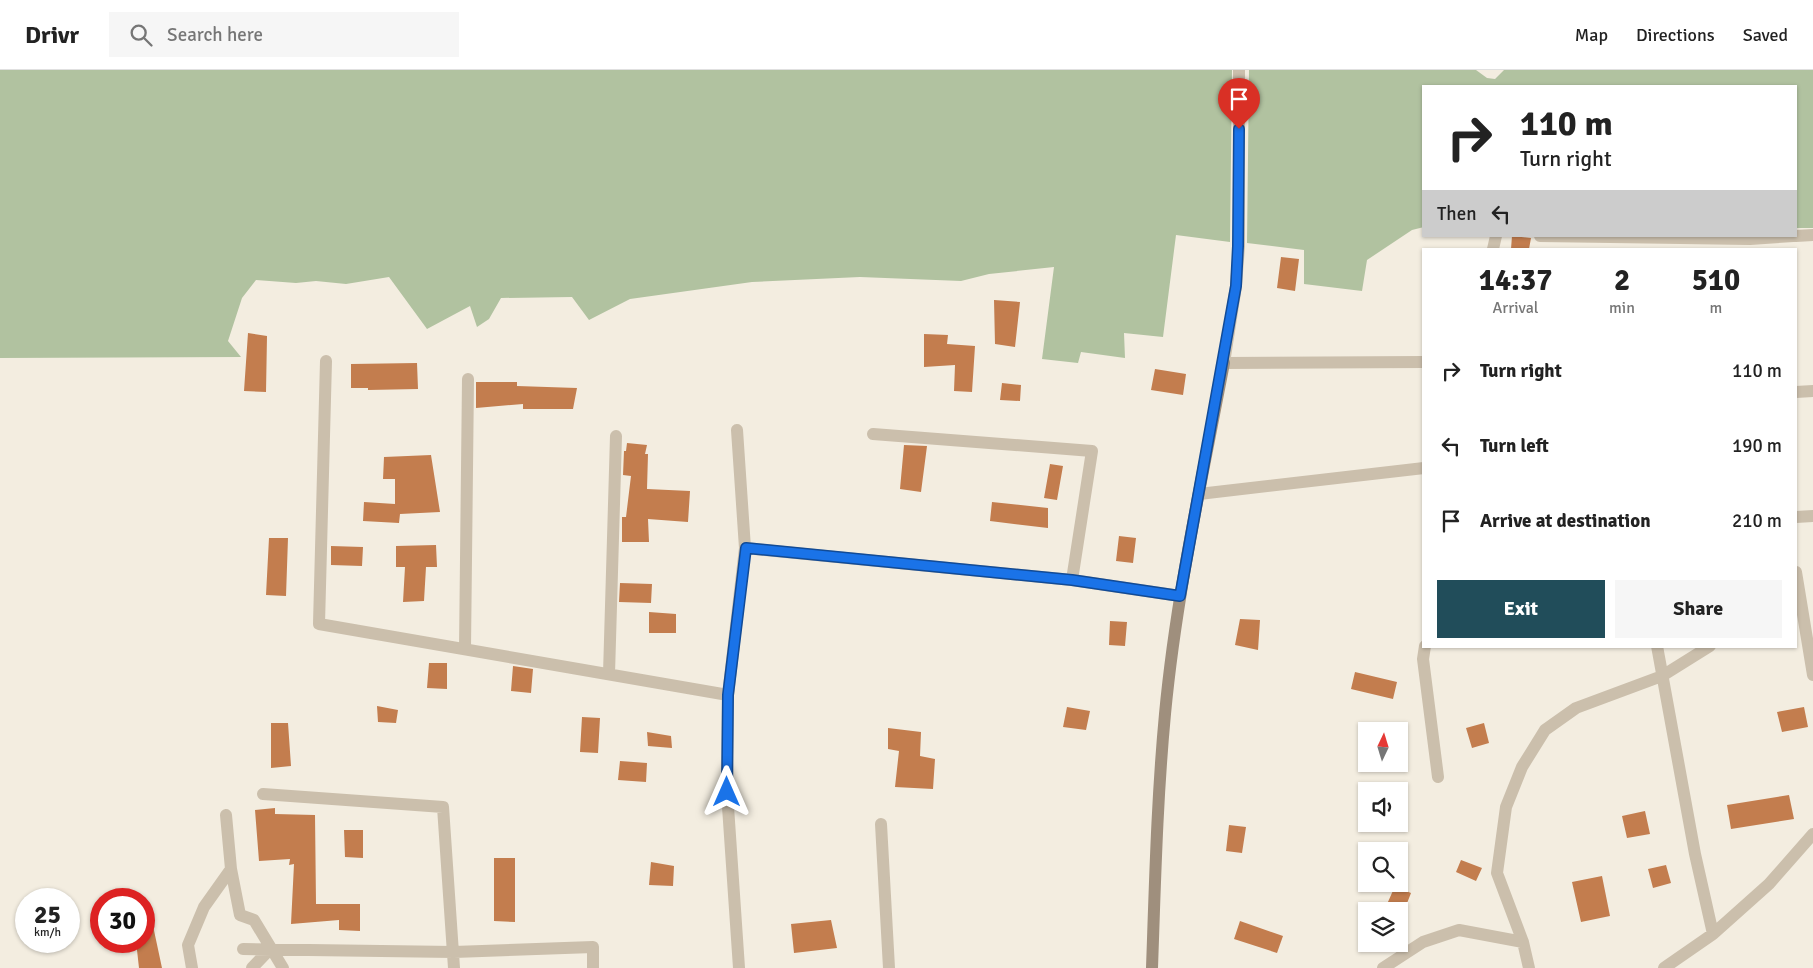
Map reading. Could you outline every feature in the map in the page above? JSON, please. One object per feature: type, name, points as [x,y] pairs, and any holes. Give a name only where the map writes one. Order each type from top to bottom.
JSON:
[{"type":"street","points":[[1152,968],[1159,792],[1165,713],[1180,596],[1224,362],[1236,286],[1239,70]]},
{"type":"street","points":[[1797,236],[1813,235]]},
{"type":"street","points":[[1566,237],[1751,244],[1790,237]]},
{"type":"street","points":[[326,361],[319,624],[728,695]]},
{"type":"street","points":[[1224,362],[1422,362]]},
{"type":"street","points":[[465,649],[468,379]]},
{"type":"street","points":[[1797,392],[1813,391]]},
{"type":"street","points":[[737,430],[746,548],[728,695],[727,792],[739,968]]},
{"type":"street","points":[[874,434],[1092,451],[1072,580]]},
{"type":"street","points":[[609,674],[616,436]]},
{"type":"street","points":[[1199,494],[1422,468]]},
{"type":"street","points":[[1797,517],[1813,516]]},
{"type":"street","points":[[746,548],[1072,580],[1180,596]]},
{"type":"street","points":[[1797,577],[1813,675]]},
{"type":"street","points":[[1425,648],[1423,659],[1438,777]]},
{"type":"street","points":[[1657,648],[1695,854],[1713,934]]},
{"type":"street","points":[[1529,968],[1523,942],[1498,873],[1506,808],[1522,766],[1545,730],[1576,708],[1662,676],[1707,648]]},
{"type":"street","points":[[263,794],[444,807],[454,968]]},
{"type":"street","points":[[226,815],[231,869],[240,915],[254,920],[283,968]]},
{"type":"street","points":[[881,824],[889,968]]},
{"type":"street","points":[[1664,968],[1713,934],[1769,884],[1813,834]]},
{"type":"street","points":[[192,968],[188,945],[204,907],[231,869]]},
{"type":"street","points":[[1383,968],[1423,942],[1459,930],[1523,942]]},
{"type":"street","points":[[243,949],[454,952],[593,947],[593,968]]},
{"type":"street","points":[[252,968],[270,949]]},
{"type":"green space","points":[[0,70],[1232,70],[1230,242],[1176,235],[1163,337],[1124,333],[1125,358],[1081,352],[1078,363],[1042,359],[1054,267],[989,274],[961,281],[860,277],[752,282],[630,299],[589,320],[572,297],[501,298],[489,319],[477,327],[470,306],[427,329],[389,277],[346,284],[316,281],[296,283],[256,280],[242,298],[228,341],[241,357],[0,358]]},
{"type":"green space","points":[[1249,70],[1476,70],[1487,78],[1495,79],[1504,70],[1813,70],[1813,228],[1797,228],[1797,85],[1422,85],[1422,228],[1412,230],[1367,260],[1362,291],[1304,284],[1304,250],[1247,243]]},
{"type":"building","points":[[1512,237],[1531,238],[1529,248],[1511,248]]},
{"type":"building","points":[[1281,257],[1299,259],[1295,291],[1277,288]]},
{"type":"building","points":[[994,300],[1020,302],[1015,347],[995,344]]},
{"type":"building","points":[[248,333],[267,336],[266,392],[244,391]]},
{"type":"building","points":[[924,334],[948,335],[947,344],[975,346],[972,392],[954,391],[955,365],[924,367]]},
{"type":"building","points":[[417,363],[418,389],[368,390],[368,388],[351,388],[351,364]]},
{"type":"building","points":[[1155,369],[1186,374],[1183,395],[1151,390]]},
{"type":"building","points":[[476,382],[517,382],[517,386],[577,388],[573,409],[523,409],[523,404],[476,408]]},
{"type":"building","points":[[1002,383],[1021,385],[1020,401],[1000,400]]},
{"type":"building","points":[[627,443],[647,445],[645,454],[648,454],[647,489],[690,491],[688,522],[648,519],[649,542],[622,542],[622,517],[626,517],[631,476],[623,475],[624,451],[626,451]]},
{"type":"building","points":[[904,445],[927,446],[921,492],[900,489]]},
{"type":"building","points":[[431,455],[440,512],[400,514],[399,523],[363,521],[364,502],[395,504],[395,479],[383,479],[384,457]]},
{"type":"building","points":[[1050,464],[1063,466],[1057,500],[1044,498]]},
{"type":"building","points":[[992,502],[1048,508],[1048,528],[990,521]]},
{"type":"building","points":[[1119,536],[1136,538],[1133,563],[1116,561]]},
{"type":"building","points":[[269,538],[288,538],[286,596],[266,595]]},
{"type":"building","points":[[436,545],[437,567],[426,567],[424,601],[403,602],[405,567],[396,567],[396,546]]},
{"type":"building","points":[[331,546],[363,547],[362,566],[331,565]]},
{"type":"building","points":[[620,583],[652,584],[651,603],[619,602]]},
{"type":"building","points":[[649,612],[676,614],[676,633],[649,633]]},
{"type":"building","points":[[1240,619],[1260,620],[1258,650],[1235,645]]},
{"type":"building","points":[[1110,621],[1127,622],[1125,646],[1109,645]]},
{"type":"building","points":[[429,663],[447,663],[447,689],[427,688]]},
{"type":"building","points":[[513,666],[533,669],[531,693],[511,691]]},
{"type":"building","points":[[1355,672],[1397,682],[1393,699],[1351,689]]},
{"type":"building","points":[[377,706],[398,710],[396,723],[378,722]]},
{"type":"building","points":[[1067,707],[1090,711],[1086,730],[1063,727]]},
{"type":"building","points":[[1804,707],[1808,727],[1782,732],[1777,712]]},
{"type":"building","points":[[582,717],[600,718],[598,753],[580,752]]},
{"type":"building","points":[[271,723],[288,723],[291,766],[271,768]]},
{"type":"building","points":[[1484,723],[1489,743],[1472,748],[1466,728]]},
{"type":"building","points":[[888,728],[921,732],[920,756],[935,759],[933,789],[895,787],[899,751],[888,749]]},
{"type":"building","points":[[647,732],[671,736],[672,748],[648,746]]},
{"type":"building","points":[[620,761],[647,763],[646,782],[618,780]]},
{"type":"building","points":[[1789,795],[1794,819],[1731,829],[1727,805]]},
{"type":"building","points":[[275,808],[275,814],[315,815],[316,904],[360,904],[360,931],[339,930],[339,920],[291,924],[294,864],[289,865],[290,859],[259,861],[255,810]]},
{"type":"building","points":[[1645,811],[1650,834],[1627,838],[1622,816]]},
{"type":"building","points":[[1229,825],[1246,827],[1242,853],[1226,851]]},
{"type":"building","points":[[344,830],[363,830],[363,858],[345,857]]},
{"type":"building","points":[[494,858],[515,858],[515,922],[494,921]]},
{"type":"building","points":[[1461,860],[1482,868],[1476,881],[1456,872]]},
{"type":"building","points":[[651,862],[674,866],[673,886],[649,885]]},
{"type":"building","points":[[1666,865],[1671,883],[1653,888],[1648,869]]},
{"type":"building","points":[[1602,876],[1610,916],[1581,922],[1572,882]]},
{"type":"building","points":[[1392,892],[1411,893],[1408,902],[1388,902]]},
{"type":"building","points":[[831,920],[837,948],[794,953],[791,924]]},
{"type":"building","points":[[1240,921],[1283,936],[1277,953],[1234,939]]},
{"type":"building","points":[[155,935],[162,968],[139,968],[137,953],[155,953]]},
{"type":"route","points":[[727,792],[728,695],[746,548],[1072,580],[1180,596],[1236,286],[1239,129]]}]
